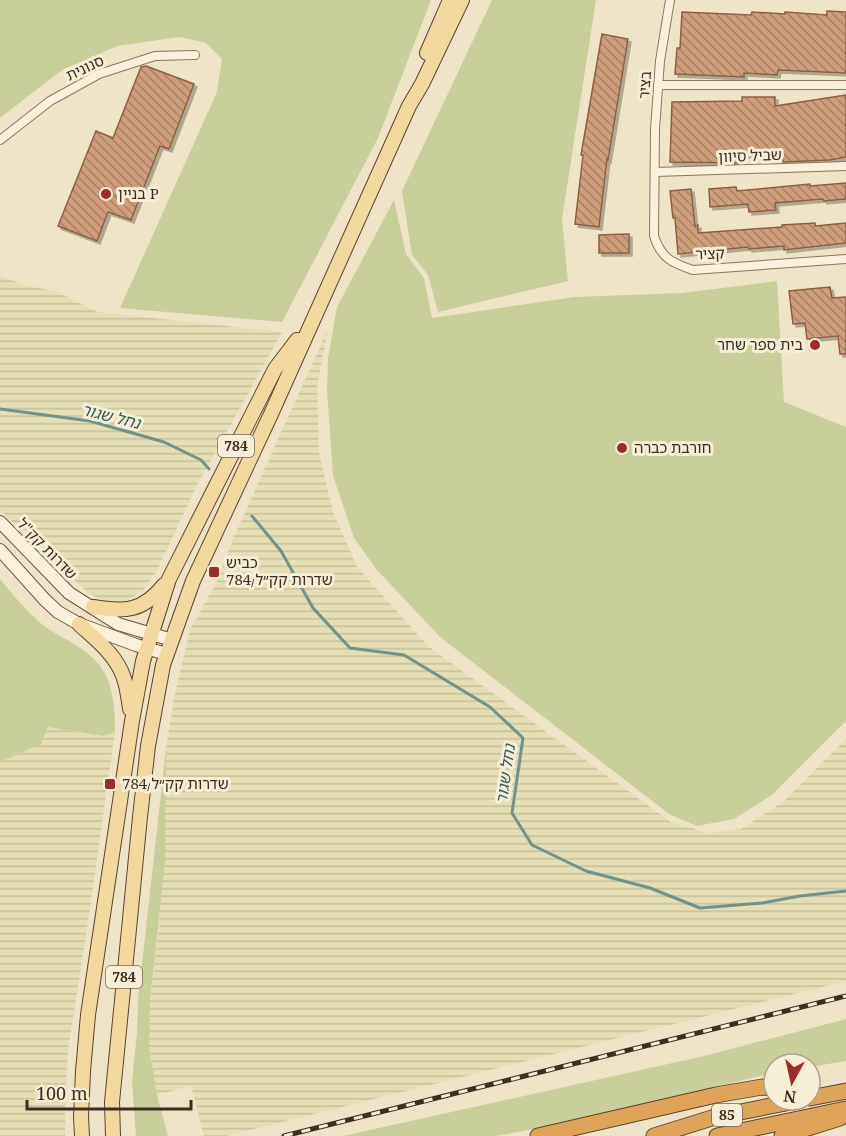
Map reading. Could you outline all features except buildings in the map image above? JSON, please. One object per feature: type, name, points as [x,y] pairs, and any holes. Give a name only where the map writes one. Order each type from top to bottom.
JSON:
[{"type":"highway","points":[[538,1136],[716,1095],[762,1087]]},
{"type":"highway","points":[[822,1089],[846,1090]]},
{"type":"highway","points":[[822,1095],[846,1090]]},
{"type":"highway","name":"85","points":[[654,1136],[715,1117],[762,1108]]},
{"type":"highway","name":"85","points":[[717,1136],[846,1108]]},
{"type":"highway","points":[[782,1136],[846,1116]]},
{"type":"main road","points":[[409,106],[415,81],[450,0]]},
{"type":"main road","name":"784","points":[[113,1136],[112,1102],[140,817],[148,746],[166,654],[193,582],[409,106],[462,0]]},
{"type":"main road","name":"784","points":[[82,1136],[83,1071],[88,1015],[143,661],[169,579],[275,369],[312,320]]},
{"type":"main road","points":[[93,608],[118,611],[135,608],[157,595],[169,579]]},
{"type":"main road","points":[[79,624],[110,654],[120,668],[128,695],[132,721]]},
{"type":"street","name":"בציר","points":[[655,172],[655,129],[660,61],[670,0]]},
{"type":"street","name":"סנונית","points":[[0,140],[50,101],[99,74],[155,56],[195,56]]},
{"type":"street","points":[[658,85],[846,85]]},
{"type":"street","name":"שביל סיוון","points":[[655,172],[846,166]]},
{"type":"street","name":"קציר","points":[[655,172],[654,236],[658,249],[668,260],[677,265],[693,270],[846,259]]},
{"type":"street","name":"שדרות קק\"ל","points":[[0,522],[69,593],[118,624],[172,640]]},
{"type":"street","points":[[0,550],[58,612],[79,624],[166,654]]},
{"type":"shaded area","points":[[0,276],[28,286],[55,291],[98,312],[282,332],[195,489],[157,571],[142,592],[121,603],[107,602],[90,594],[0,510]]},
{"type":"shaded area","points":[[328,329],[317,386],[319,452],[333,512],[357,567],[429,647],[671,822],[708,833],[741,829],[783,802],[846,739],[846,981],[226,1136],[204,1136],[191,1086],[157,1095],[149,1046],[150,1001],[159,925],[166,748],[174,698],[190,630],[217,581],[233,539]]},
{"type":"shaded area","points":[[48,727],[103,736],[115,732],[69,1044],[65,1092],[65,1136],[0,1136],[0,762],[41,744]]},
{"type":"green space","points":[[0,0],[431,0],[378,138],[282,322],[120,308],[217,92],[222,59],[206,43],[180,37],[117,46],[62,70],[0,118]]},
{"type":"green space","points":[[492,0],[596,0],[562,219],[568,281],[438,312],[428,275],[412,255],[402,191]]},
{"type":"green space","points":[[394,200],[406,254],[424,278],[432,318],[574,297],[682,293],[777,281],[784,402],[846,427],[846,721],[772,795],[734,819],[697,826],[669,814],[440,637],[377,570],[354,538],[333,476],[327,391],[328,358],[337,307]]},
{"type":"green space","points":[[0,579],[38,621],[83,650],[100,666],[113,697],[115,732],[103,736],[48,727],[41,744],[0,762]]},
{"type":"green space","points":[[166,748],[165,862],[150,1001],[149,1046],[157,1095],[168,1136],[136,1136],[132,1081],[138,1000]]},
{"type":"green space","points":[[846,1019],[846,1061],[822,1065],[822,1052],[762,1052],[762,1076],[545,1127],[496,1136],[343,1136],[704,1056]]},
{"type":"waterway","name":"נחל שגור","points":[[0,409],[90,421],[164,442],[201,460],[209,469]]},
{"type":"waterway","name":"נחל שגור","points":[[252,516],[281,551],[313,608],[350,648],[404,655],[490,707],[523,738],[512,813],[532,845],[586,871],[650,888],[700,908],[762,903],[846,891]]},
{"type":"railway","points":[[284,1136],[846,996]]},
{"type":"place","name":"בניין P","points":[[106,194]]},
{"type":"place","name":"בית ספר שחר","points":[[815,345]]},
{"type":"place","name":"חורבת כברה","points":[[622,448]]},
{"type":"place","name":"כביש 784/שדרות קק״ל","points":[[214,572]]},
{"type":"place","name":"784/שדרות קק״ל","points":[[110,784]]}]
